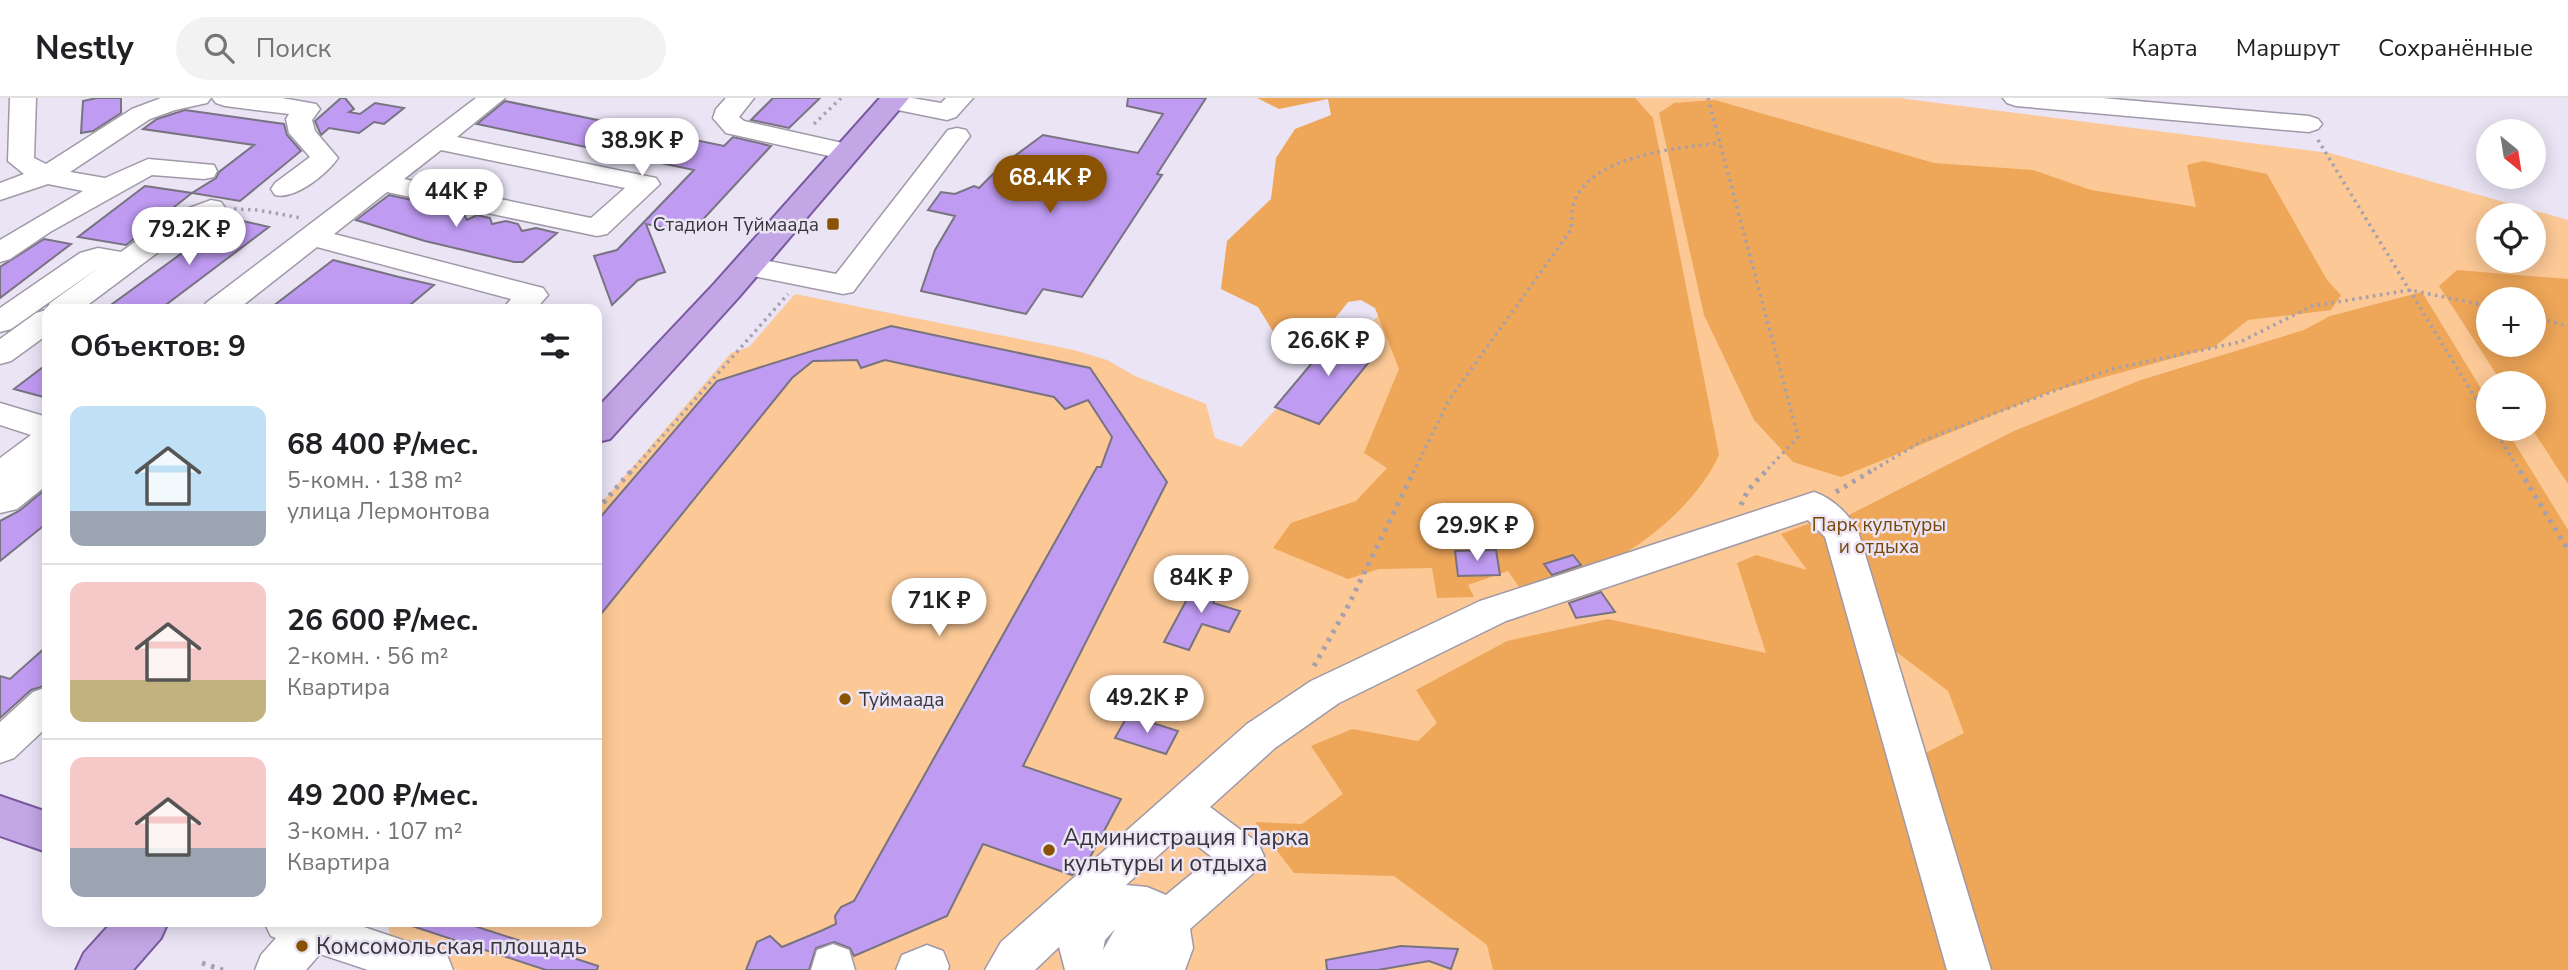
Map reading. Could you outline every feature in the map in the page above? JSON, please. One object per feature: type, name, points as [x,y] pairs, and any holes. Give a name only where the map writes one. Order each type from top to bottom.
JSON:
[{"type":"main road","points":[[602,425],[748,266],[894,100]]},
{"type":"main road","points":[[0,816],[42,830]]},
{"type":"main road","points":[[100,970],[139,927]]},
{"type":"street","points":[[23,98],[21,161],[46,176],[109,187]]},
{"type":"street","points":[[0,192],[46,176],[141,114],[168,104],[198,98]]},
{"type":"street","points":[[225,98],[307,109],[299,119],[302,133],[325,158],[285,189],[342,202]]},
{"type":"street","points":[[224,304],[312,237],[342,202],[382,183],[492,98]]},
{"type":"street","points":[[741,98],[729,109],[726,118],[735,127],[847,152]]},
{"type":"street","points":[[894,100],[947,112],[960,98]]},
{"type":"street","points":[[2016,98],[2182,106],[2309,124]]},
{"type":"street","points":[[748,266],[842,285],[957,136]]},
{"type":"street","points":[[382,183],[597,228],[646,184],[436,141]]},
{"type":"street","points":[[0,253],[40,226],[136,171],[155,166],[204,171]]},
{"type":"street","points":[[69,304],[183,220],[211,208]]},
{"type":"street","points":[[312,237],[533,295],[523,304]]},
{"type":"street","points":[[43,304],[90,259],[99,257],[127,262]]},
{"type":"street","points":[[1,344],[42,305]]},
{"type":"street","points":[[1,344],[42,323]]},
{"type":"street","points":[[0,414],[42,427]]},
{"type":"street","points":[[0,475],[42,443]]},
{"type":"street","points":[[0,501],[42,472]]},
{"type":"street","points":[[1017,959],[1261,736],[1325,692],[1493,611],[1814,505],[1841,531],[1969,970]]},
{"type":"street","points":[[0,746],[42,708]]},
{"type":"street","points":[[1017,959],[1127,948],[1243,856],[1181,809]]},
{"type":"street","points":[[277,970],[290,927]]},
{"type":"street","points":[[290,927],[393,970]]},
{"type":"street","points":[[290,927],[431,970]]},
{"type":"path","points":[[1708,98],[1798,437],[1748,490],[1726,534]]},
{"type":"path","points":[[2309,124],[2476,399]]},
{"type":"path","points":[[1309,676],[1348,606],[1449,400],[1572,230],[1575,199],[1594,179],[1626,159],[1720,143]]},
{"type":"path","points":[[211,208],[258,210],[306,219],[342,202]]},
{"type":"path","points":[[1814,505],[1924,440],[2112,369],[2241,342],[2312,306],[2410,290],[2476,304]]},
{"type":"path","points":[[602,504],[789,293]]},
{"type":"path","points":[[2546,320],[2568,326]]},
{"type":"path","points":[[2501,441],[2568,550]]},
{"type":"path","points":[[202,963],[223,970]]},
{"type":"green space","points":[[1257,98],[1635,98],[1653,118],[1719,455],[1699,487],[1673,517],[1642,542],[1599,567],[1521,590],[1508,571],[1468,585],[1474,597],[1437,598],[1432,568],[1379,569],[1348,579],[1273,548],[1291,523],[1356,501],[1387,468],[1364,453],[1399,369],[1375,308],[1361,300],[1348,302],[1317,334],[1300,337],[1274,333],[1258,307],[1221,289],[1227,241],[1271,199],[1276,158],[1295,129],[1331,115],[1328,99],[1279,109]]},
{"type":"green space","name":"Парк культуры и отдыха","points":[[1603,98],[1899,98],[2330,153],[2508,203],[2476,203],[2476,273],[2546,273],[2546,214],[2568,220],[2568,970],[458,970],[393,948],[388,927],[602,927],[602,502],[731,353],[749,347],[795,294],[1074,350],[1107,360],[1135,376],[1206,404],[1215,438],[1241,447],[1276,409],[1283,408]]},
{"type":"green space","points":[[1715,100],[1934,163],[2033,170],[2091,190],[2196,207],[2187,165],[2203,161],[2267,174],[2327,280],[2341,295],[2331,310],[2248,320],[2214,347],[2050,392],[1841,477],[1793,462],[1754,420],[1704,315],[1659,113],[1674,103]]},
{"type":"green space","points":[[2457,270],[2568,279],[2568,484],[2540,441],[2546,441],[2546,371],[2494,371],[2485,357],[2546,357],[2546,287],[2476,287],[2476,343],[2439,286]]},
{"type":"green space","points":[[2422,292],[2476,380],[2476,441],[2513,441],[2568,530],[2568,970],[1980,970],[1916,758],[1964,733],[1948,691],[1886,644],[1845,517],[2014,431],[2141,380],[2304,330],[2330,316]]},
{"type":"green space","points":[[1813,522],[1832,536],[1955,970],[1493,970],[1487,945],[1394,876],[1294,873],[1255,822],[1302,824],[1343,794],[1311,746],[1352,729],[1418,741],[1437,723],[1416,690],[1507,641],[1608,619],[1766,653],[1737,563],[1756,555],[1807,570],[1781,534]]},
{"type":"building","points":[[121,98],[121,113],[93,131],[81,133],[83,101]]},
{"type":"building","points":[[341,98],[345,98],[354,109],[349,112],[360,114],[375,103],[404,108],[384,124],[374,122],[359,133],[329,128],[321,135],[315,121]]},
{"type":"building","points":[[773,98],[820,98],[789,128],[751,120]]},
{"type":"building","points":[[1128,98],[1206,98],[1157,174],[1162,175],[1082,297],[1043,289],[1026,314],[921,291],[935,250],[955,216],[928,210],[941,192],[955,194],[974,186],[979,188],[1001,166],[1043,135],[1138,153],[1163,114],[1127,106]]},
{"type":"building","points":[[505,101],[724,146],[733,137],[771,146],[696,227],[687,232],[646,224],[665,272],[638,280],[612,305],[594,256],[617,250],[694,170],[477,124]]},
{"type":"building","points":[[185,110],[284,124],[287,135],[301,151],[240,201],[192,193],[216,178],[219,172],[254,145],[143,129],[157,119]]},
{"type":"building","points":[[145,186],[192,193],[126,245],[78,237]]},
{"type":"building","points":[[389,195],[462,211],[467,220],[477,215],[490,218],[492,224],[506,221],[518,224],[522,231],[536,228],[557,233],[523,262],[514,262],[425,241],[356,220]]},
{"type":"building","points":[[230,218],[269,227],[167,304],[112,304]]},
{"type":"building","points":[[44,239],[71,244],[0,298],[0,267]]},
{"type":"building","points":[[333,260],[434,285],[411,304],[276,304]]},
{"type":"building","points":[[891,326],[1090,368],[1167,482],[1023,766],[1121,799],[1088,861],[1072,875],[983,844],[947,916],[854,956],[850,948],[834,942],[816,948],[809,970],[746,970],[757,942],[770,936],[782,947],[823,930],[836,924],[835,916],[841,907],[854,901],[1097,467],[1101,467],[1112,437],[1088,400],[1065,409],[1054,397],[885,360],[861,368],[857,360],[813,361],[792,378],[602,613],[602,515],[717,381]]},
{"type":"building","points":[[1338,332],[1381,347],[1319,424],[1275,407]]},
{"type":"building","points":[[42,368],[42,397],[14,389]]},
{"type":"building","points":[[42,492],[42,527],[0,561],[0,521],[19,511]]},
{"type":"building","points":[[1496,550],[1500,575],[1458,576],[1455,551]]},
{"type":"building","points":[[1573,555],[1581,565],[1552,575],[1544,564]]},
{"type":"building","points":[[1199,577],[1224,585],[1213,603],[1240,611],[1229,632],[1202,624],[1189,650],[1164,642]]},
{"type":"building","points":[[1601,592],[1615,612],[1576,618],[1569,603]]},
{"type":"building","points":[[42,650],[42,687],[31,690],[0,718],[0,676],[10,679]]},
{"type":"building","points":[[1128,715],[1178,731],[1166,754],[1115,738]]},
{"type":"building","points":[[415,927],[477,927],[598,966],[597,970],[546,970]]},
{"type":"building","points":[[1401,946],[1458,949],[1451,969],[1429,961],[1378,970],[1327,970],[1326,960]]},
{"type":"place","name":"Стадион Туймаада","points":[[833,224]]},
{"type":"place","name":"Туймаада","points":[[845,699]]},
{"type":"place","name":"Администрация Парка культуры и отдыха","points":[[1049,850]]},
{"type":"place","name":"Комсомольская площадь","points":[[302,946]]}]
